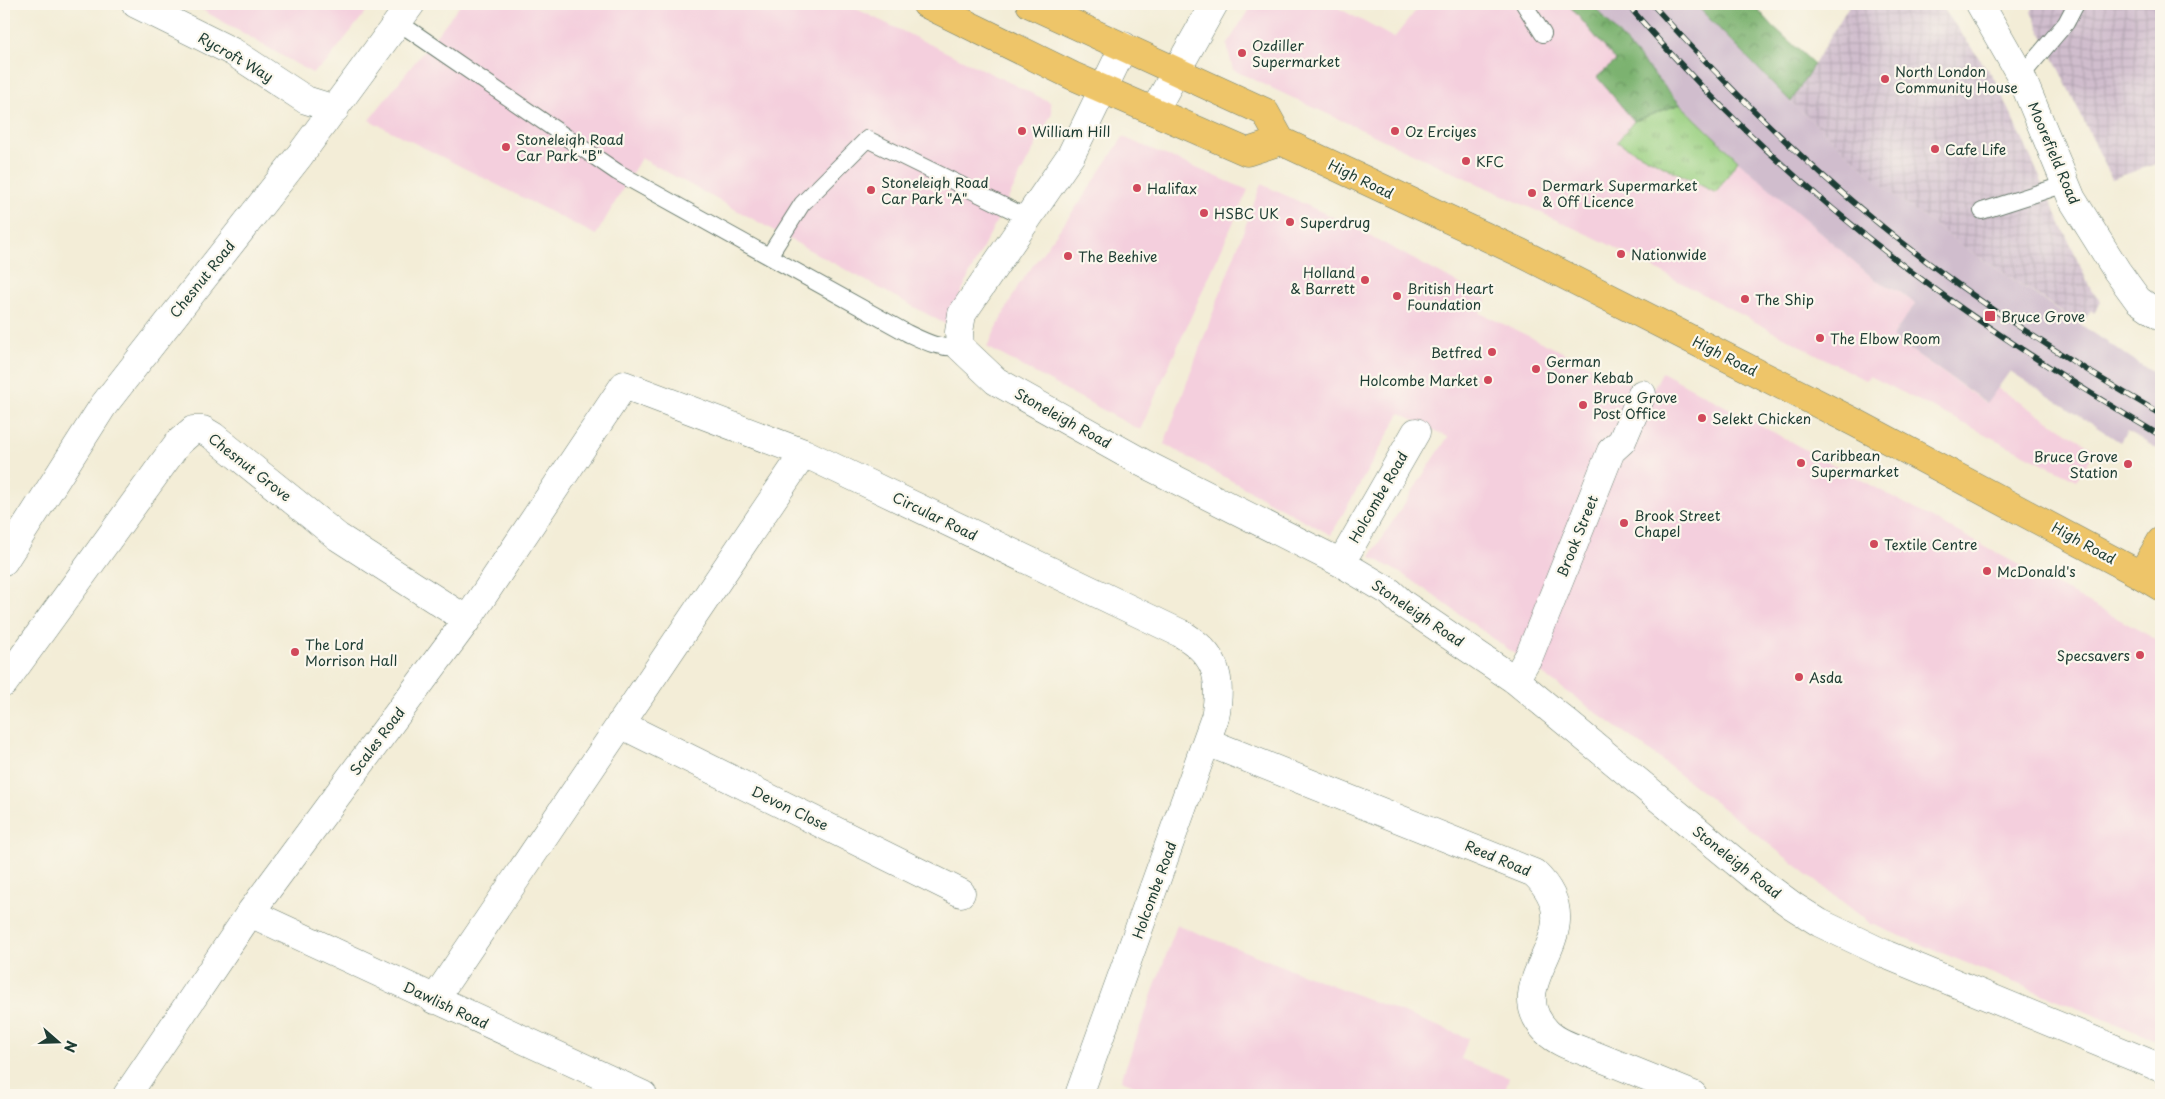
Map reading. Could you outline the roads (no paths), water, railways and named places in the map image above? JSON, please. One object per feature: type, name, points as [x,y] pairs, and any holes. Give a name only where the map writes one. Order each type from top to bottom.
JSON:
[{"type":"highway","points":[[926,4],[1104,89],[1247,152],[1281,141],[1265,112],[1030,4]]},
{"type":"highway","name":"High Road","points":[[1281,141],[1521,253],[1671,328],[1874,432],[2151,581]]},
{"type":"highway","points":[[2151,581],[2161,542]]},
{"type":"street","name":"Rycroft Way","points":[[136,4],[233,52],[306,100],[335,109]]},
{"type":"street","points":[[1154,111],[1214,4]]},
{"type":"street","name":"Moorefield Road","points":[[1980,4],[2021,76],[2072,199],[2117,271],[2138,300],[2161,316]]},
{"type":"street","name":"Chesnut Road","points":[[4,561],[103,406],[335,109],[404,13]]},
{"type":"street","points":[[960,347],[959,332],[962,314],[1026,217],[1071,155],[1124,46]]},
{"type":"street","name":"Stoneleigh Road","points":[[960,347],[996,381],[1143,462],[1341,563],[1390,592],[1403,604],[1515,680],[1754,877],[1809,915],[1887,956],[2161,1068]]},
{"type":"street","name":"Circular Road","points":[[624,384],[804,453],[1180,633],[1197,642],[1208,654],[1215,667],[1218,682]]},
{"type":"street","name":"Scales Road","points":[[127,1095],[250,913],[467,620],[624,384]]},
{"type":"street","name":"Brook Street","points":[[1515,680],[1530,654],[1611,451],[1622,441],[1642,394]]},
{"type":"street","name":"Chesnut Grove","points":[[4,683],[178,443],[193,430],[202,430],[212,436],[338,537],[467,620]]},
{"type":"street","name":"Holcombe Road","points":[[1341,563],[1416,432]]},
{"type":"street","points":[[434,1000],[804,453]]},
{"type":"street","name":"Holcombe Road","points":[[1079,1095],[1207,742],[1218,700],[1218,682]]},
{"type":"street","name":"Devon Close","points":[[620,724],[961,893]]},
{"type":"street","name":"Reed Road","points":[[1207,742],[1534,873],[1546,884],[1554,896],[1557,912],[1553,937],[1532,989],[1533,1004],[1538,1020],[1557,1039],[1693,1095]]},
{"type":"street","name":"Dawlish Road","points":[[250,913],[434,1000],[643,1095]]},
{"type":"lane","points":[[1524,4],[1544,34]]},
{"type":"lane","points":[[2021,76],[2066,23],[2076,4]]},
{"type":"lane","points":[[404,13],[528,110],[618,172],[907,333],[934,346],[946,348],[960,347]]},
{"type":"lane","points":[[769,256],[802,204],[867,139],[1026,217]]},
{"type":"lane","points":[[1982,211],[2066,184]]},
{"type":"railway","points":[[1627,4],[1723,108],[1791,173],[1863,234],[1963,310],[2061,375],[2161,436]]},
{"type":"railway","points":[[1652,4],[1776,133],[1877,222],[1942,273],[2003,316],[2065,357],[2161,414]]},
{"type":"place","name":"Ozdiller Supermarket","points":[[1242,53]]},
{"type":"place","name":"North London Community House","points":[[1885,79]]},
{"type":"place","name":"William Hill","points":[[1022,131]]},
{"type":"place","name":"Oz Erciyes","points":[[1395,131]]},
{"type":"place","name":"Stoneleigh Road Car Park \"B\"","points":[[506,147]]},
{"type":"place","name":"Cafe Life","points":[[1935,149]]},
{"type":"place","name":"KFC","points":[[1466,161]]},
{"type":"place","name":"Halifax","points":[[1137,188]]},
{"type":"place","name":"Stoneleigh Road Car Park \"A\"","points":[[871,190]]},
{"type":"place","name":"Dermark Supermarket & Off Licence","points":[[1532,193]]},
{"type":"place","name":"HSBC UK","points":[[1204,213]]},
{"type":"place","name":"Superdrug","points":[[1290,222]]},
{"type":"place","name":"Nationwide","points":[[1621,254]]},
{"type":"place","name":"The Beehive","points":[[1068,256]]},
{"type":"place","name":"Holland & Barrett","points":[[1365,280]]},
{"type":"place","name":"British Heart Foundation","points":[[1397,296]]},
{"type":"place","name":"The Ship","points":[[1745,299]]},
{"type":"place","name":"Bruce Grove","points":[[1990,316]]},
{"type":"place","name":"The Elbow Room","points":[[1820,338]]},
{"type":"place","name":"Betfred","points":[[1492,352]]},
{"type":"place","name":"German Doner Kebab","points":[[1536,369]]},
{"type":"place","name":"Holcombe Market","points":[[1488,380]]},
{"type":"place","name":"Bruce Grove Post Office","points":[[1583,405]]},
{"type":"place","name":"Selekt Chicken","points":[[1702,418]]},
{"type":"place","name":"Caribbean Supermarket","points":[[1801,463]]},
{"type":"place","name":"Bruce Grove Station","points":[[2128,464]]},
{"type":"place","name":"Brook Street Chapel","points":[[1624,523]]},
{"type":"place","name":"Textile Centre","points":[[1874,544]]},
{"type":"place","name":"McDonald's","points":[[1987,571]]},
{"type":"place","name":"The Lord Morrison Hall","points":[[295,652]]},
{"type":"place","name":"Specsavers","points":[[2140,655]]},
{"type":"place","name":"Asda","points":[[1799,677]]}]
